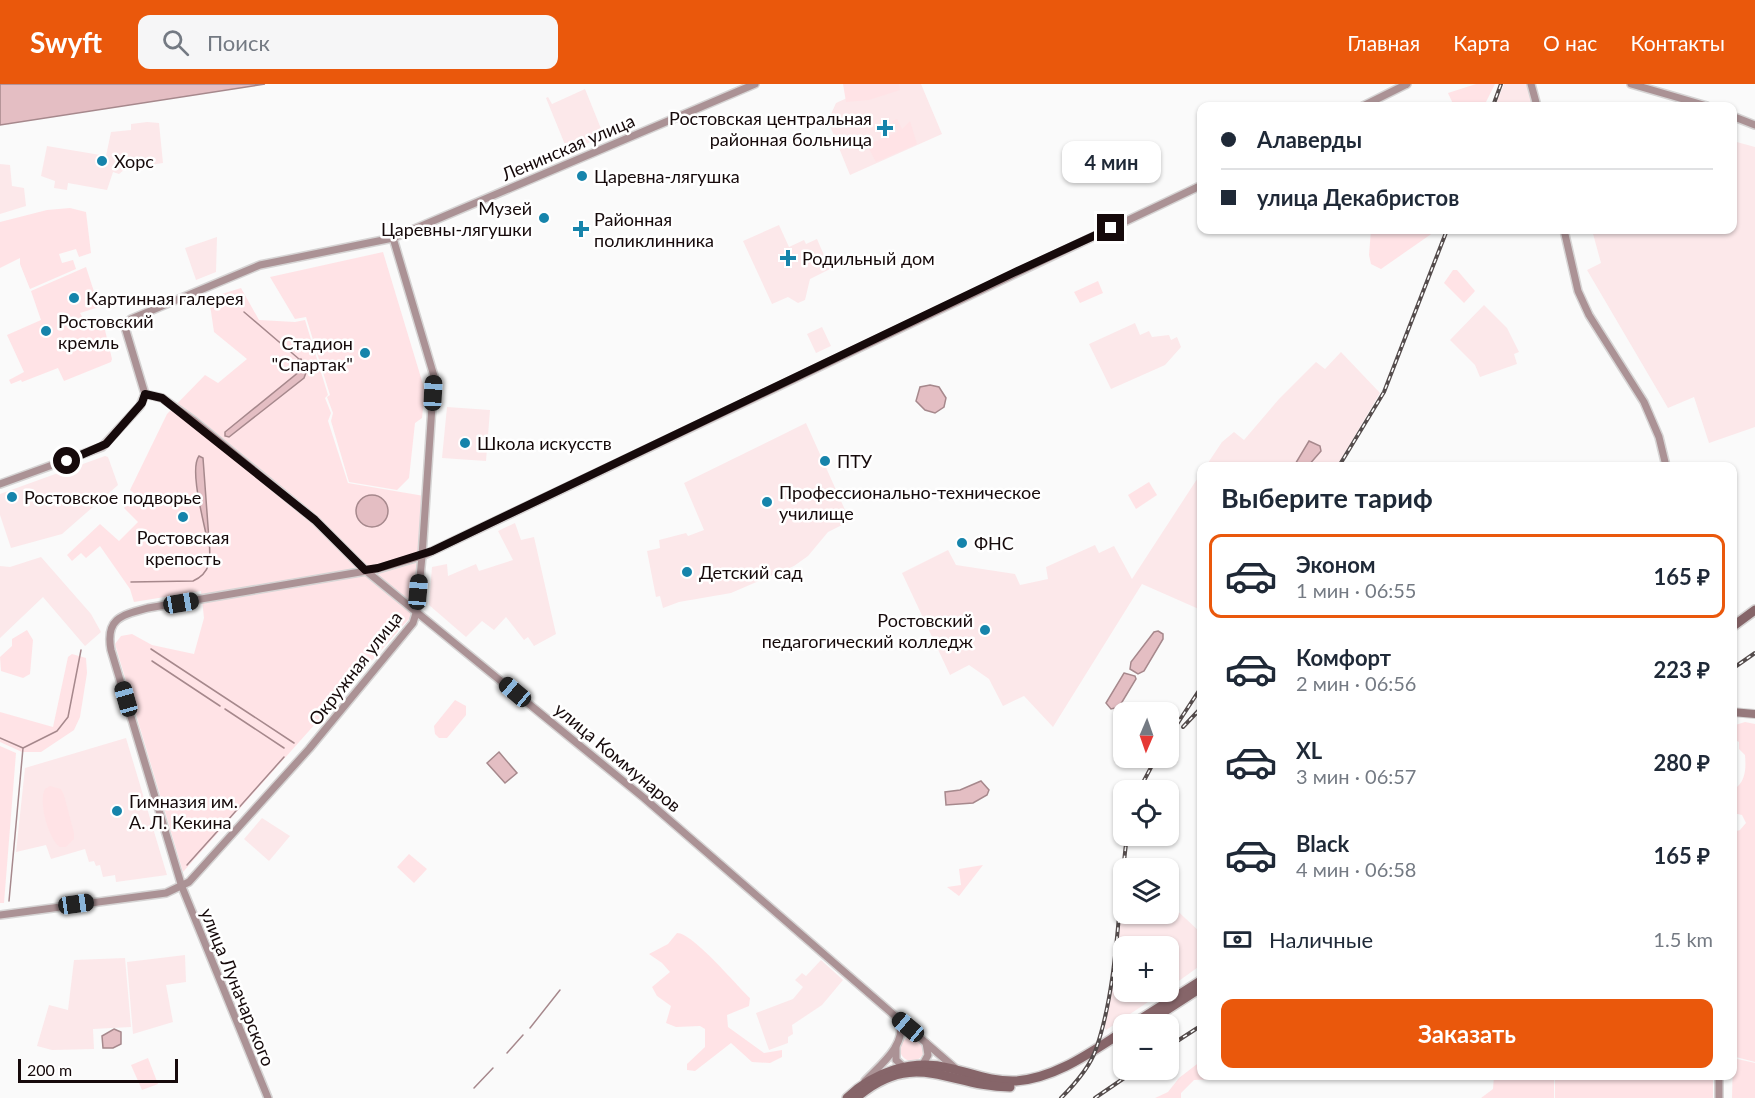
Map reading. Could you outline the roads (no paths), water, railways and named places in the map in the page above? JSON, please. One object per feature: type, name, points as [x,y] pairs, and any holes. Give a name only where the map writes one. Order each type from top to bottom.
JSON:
[{"type":"highway","points":[[1737,619],[1755,609]]},
{"type":"highway","points":[[1737,623],[1755,609]]},
{"type":"highway","points":[[1149,1014],[1197,983]]},
{"type":"highway","points":[[1160,1014],[1197,990]]},
{"type":"highway","points":[[847,1098],[863,1084],[884,1073],[903,1068],[924,1066],[1000,1080],[1036,1077],[1076,1061],[1113,1038]]},
{"type":"highway","points":[[856,1098],[883,1080],[915,1072],[942,1073],[994,1086],[1033,1084],[1071,1070],[1113,1045]]},
{"type":"main road","points":[[1737,712],[1755,714]]},
{"type":"street","name":"Ленинская улица","points":[[145,394],[124,324],[173,300],[260,265],[393,238],[755,84]]},
{"type":"street","points":[[1371,102],[1407,84]]},
{"type":"street","points":[[1531,84],[1536,102]]},
{"type":"street","points":[[1630,84],[1693,102]]},
{"type":"street","points":[[1737,118],[1755,125]]},
{"type":"street","points":[[365,570],[422,556],[1197,187]]},
{"type":"street","points":[[1565,234],[1578,291],[1589,315],[1644,402],[1659,437],[1665,462]]},
{"type":"street","name":"Окружная улица","points":[[182,887],[309,749],[413,623],[417,610],[422,556],[434,376],[393,238]]},
{"type":"street","points":[[0,484],[102,447],[140,406],[145,394]]},
{"type":"street","name":"улица Коммунаров","points":[[145,394],[162,398],[315,520],[365,570],[417,610],[671,821],[961,1072]]},
{"type":"street","name":"улица Луначарского","points":[[268,1098],[182,887],[111,650],[110,632],[116,620],[148,608],[365,570]]},
{"type":"street","points":[[0,915],[156,894],[182,887]]},
{"type":"street","points":[[898,1019],[901,1028],[896,1060],[903,1068],[915,1072],[924,1066],[928,1055],[925,1042]]},
{"type":"street","points":[[863,1084],[897,1044],[909,1034],[918,1036]]},
{"type":"street","points":[[1719,1080],[1719,1098]]},
{"type":"waterway","points":[[244,312],[299,359]]},
{"type":"waterway","points":[[131,582],[193,581],[199,578],[208,565],[209,541]]},
{"type":"waterway","points":[[151,649],[294,743]]},
{"type":"waterway","points":[[23,748],[57,731],[68,717],[81,650]]},
{"type":"waterway","points":[[152,661],[220,706]]},
{"type":"waterway","points":[[225,709],[284,748]]},
{"type":"waterway","points":[[0,738],[23,748],[9,901]]},
{"type":"waterway","points":[[227,821],[284,757]]},
{"type":"waterway","points":[[187,865],[223,825]]},
{"type":"waterway","points":[[530,1028],[560,990]]},
{"type":"waterway","points":[[507,1053],[523,1035]]},
{"type":"waterway","points":[[474,1088],[493,1068]]},
{"type":"railway","points":[[1494,102],[1501,84]]},
{"type":"railway","points":[[1341,462],[1384,392],[1445,234]]},
{"type":"railway","points":[[1737,666],[1755,653]]},
{"type":"railway","points":[[1179,721],[1197,694]]},
{"type":"railway","points":[[1183,727],[1197,712]]},
{"type":"railway","points":[[1144,780],[1151,768]]},
{"type":"railway","points":[[1061,1098],[1086,1069],[1096,1049],[1103,1025],[1113,972],[1126,846]]},
{"type":"railway","points":[[1179,1040],[1197,1028]]},
{"type":"railway","points":[[1095,1098],[1121,1080]]},
{"type":"place","name":"Ростовская центральная районная больница","points":[[885,128]]},
{"type":"place","name":"Хорс","points":[[102,161]]},
{"type":"place","name":"Царевна-лягушка","points":[[582,176]]},
{"type":"place","name":"Музей Царевны-лягушки","points":[[544,218]]},
{"type":"place","name":"Районная поликлинника","points":[[581,229]]},
{"type":"place","name":"Родильный дом","points":[[788,258]]},
{"type":"place","name":"Картинная галерея","points":[[74,298]]},
{"type":"place","name":"Ростовский кремль","points":[[46,331]]},
{"type":"place","name":"Стадион \"Спартак\"","points":[[365,353]]},
{"type":"place","name":"Школа искусств","points":[[465,443]]},
{"type":"place","name":"ПТУ","points":[[825,461]]},
{"type":"place","name":"Ростовское подворье","points":[[12,497]]},
{"type":"place","name":"Профессионально-техническое училище","points":[[767,502]]},
{"type":"place","name":"Ростовская крепость","points":[[183,517]]},
{"type":"place","name":"ФНС","points":[[962,543]]},
{"type":"place","name":"Детский сад","points":[[687,572]]},
{"type":"place","name":"Ростовский педагогический колледж","points":[[985,630]]},
{"type":"place","name":"Гимназия им. А. Л. Кекина","points":[[117,811]]}]
